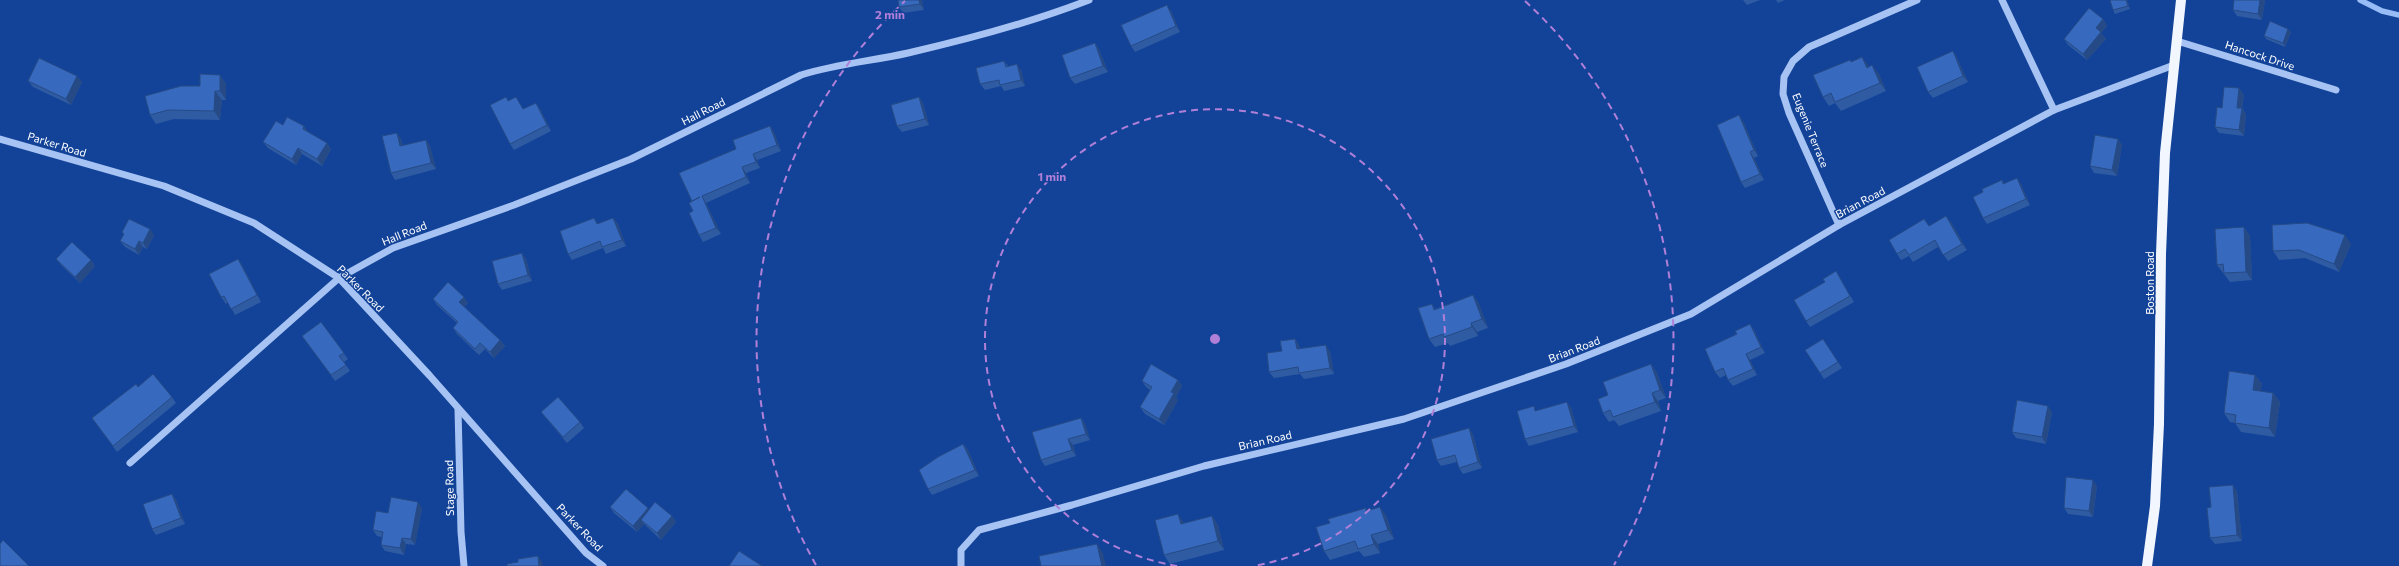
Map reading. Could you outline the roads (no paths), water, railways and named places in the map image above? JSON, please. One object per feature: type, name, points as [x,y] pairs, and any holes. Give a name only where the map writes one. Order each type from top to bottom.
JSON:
[{"type":"main road","name":"Boston Road","points":[[2147,566],[2158,465],[2162,198],[2181,0]]},
{"type":"street","name":"Hall Road","points":[[130,463],[339,278],[393,248],[514,205],[630,159],[801,75],[825,68],[908,53],[1039,19],[1089,0]]},
{"type":"street","name":"Eugenie Terrace","points":[[1839,225],[1789,113],[1784,94],[1784,77],[1793,61],[1809,47],[1917,0]]},
{"type":"street","points":[[2002,0],[2054,110]]},
{"type":"street","name":"Hancock Drive","points":[[2177,41],[2336,90]]},
{"type":"street","name":"Brian Road","points":[[961,566],[961,550],[979,530],[1072,505],[1204,466],[1404,419],[1566,364],[1691,314],[1839,225],[2054,110],[2174,65]]},
{"type":"street","name":"Parker Road","points":[[0,139],[164,186],[254,223],[339,278],[586,553],[603,566]]},
{"type":"street","name":"Stage Road","points":[[458,409],[461,532],[464,566]]},
{"type":"waterway","points":[[2360,0],[2382,11],[2399,15]]}]
